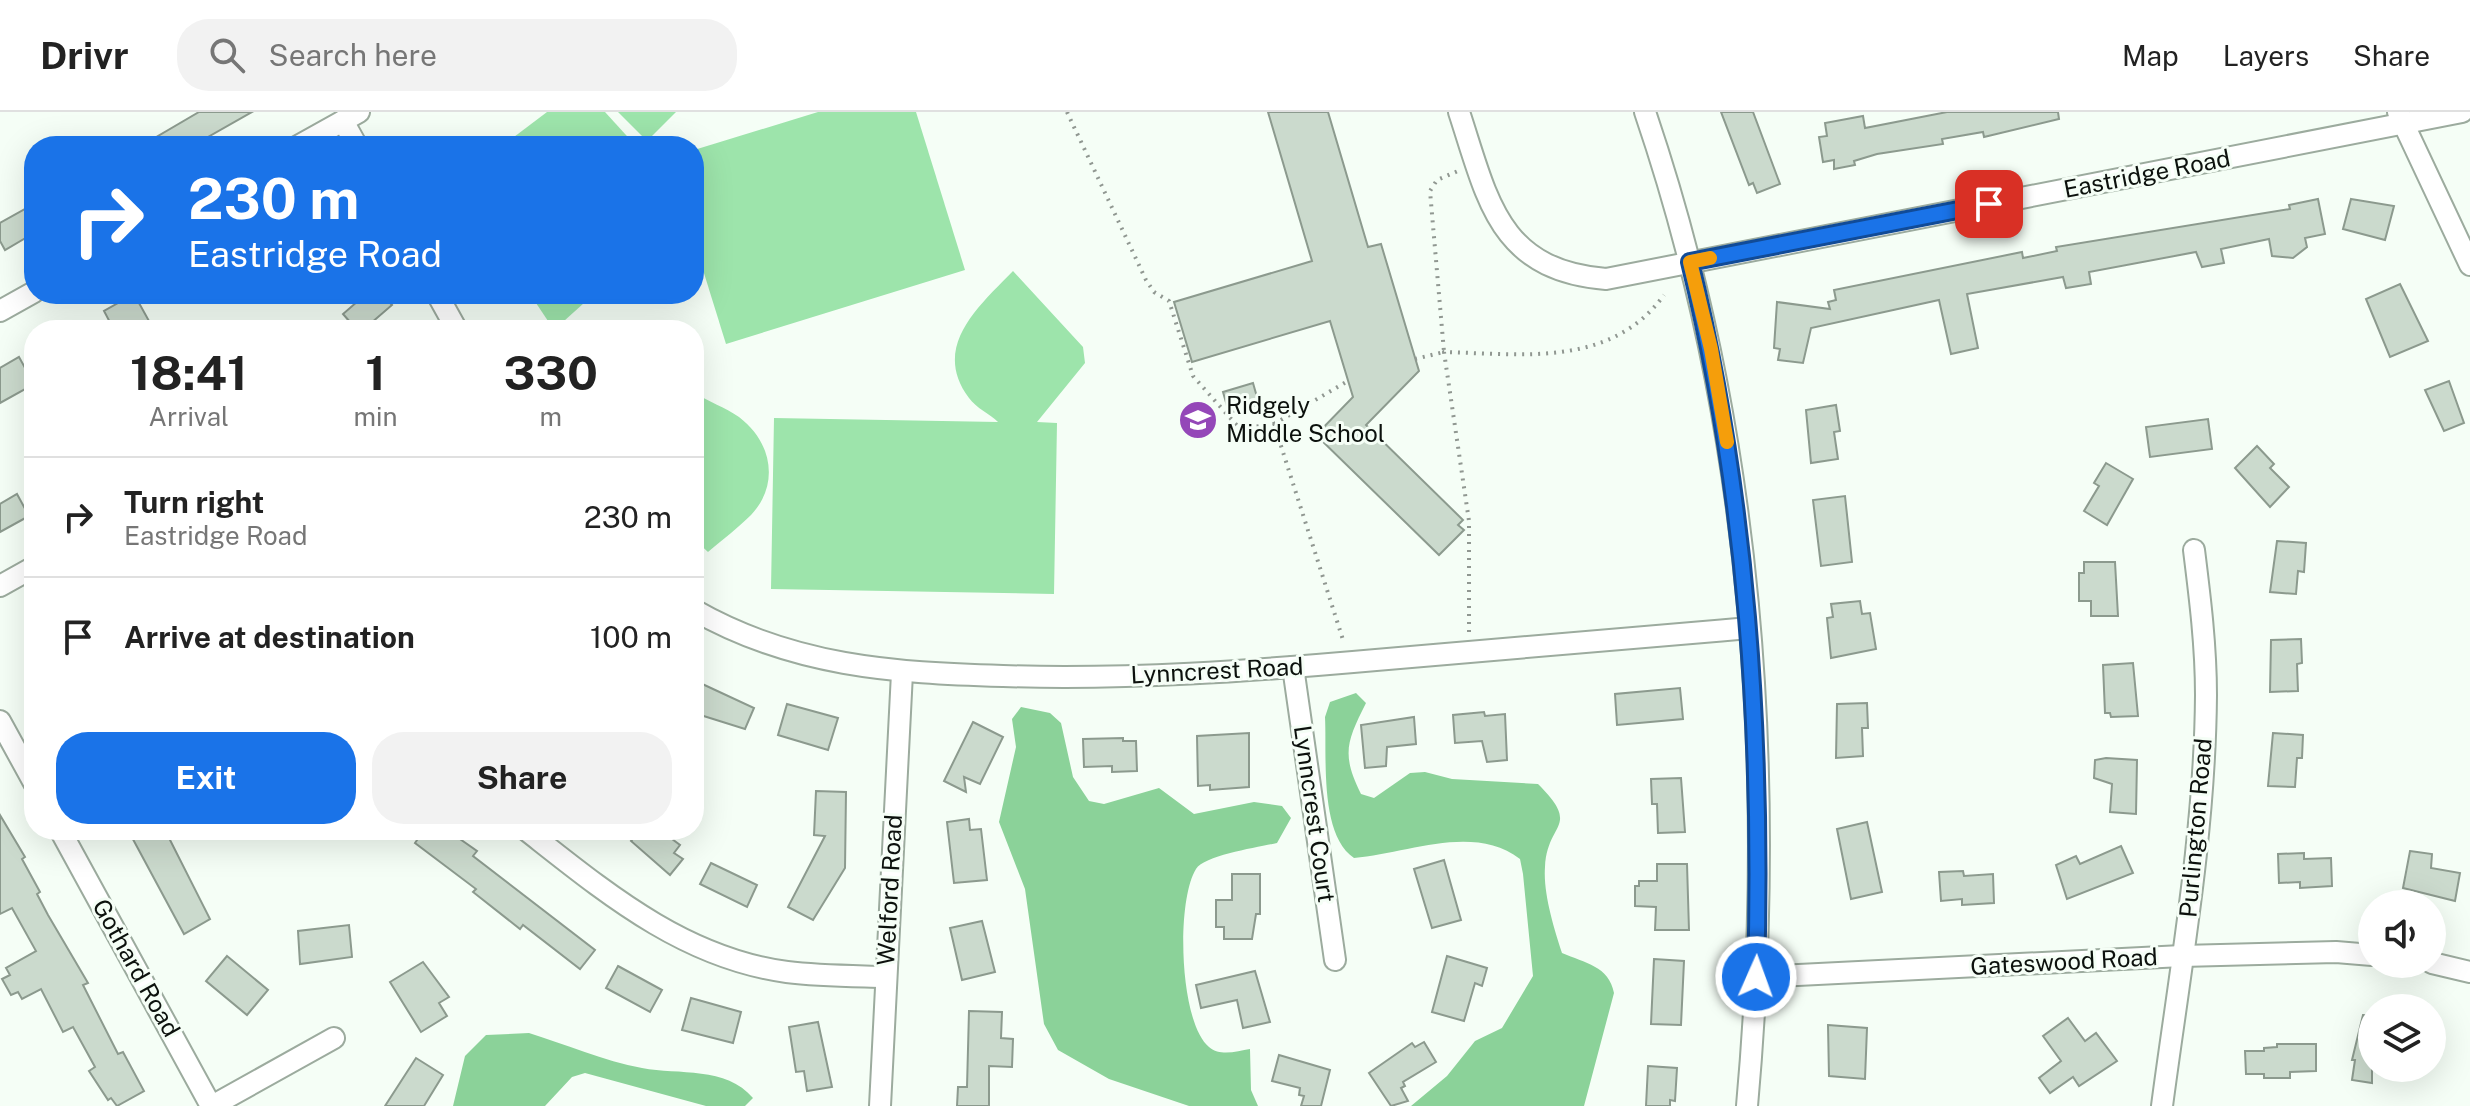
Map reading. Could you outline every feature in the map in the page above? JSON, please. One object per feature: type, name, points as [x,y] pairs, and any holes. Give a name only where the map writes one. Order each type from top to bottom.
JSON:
[{"type":"street","name":"Eastridge Road","points":[[1459,112],[1489,204],[1505,230],[1528,253],[1551,268],[1577,276],[1606,279],[2401,118],[2462,112]]},
{"type":"street","points":[[1645,112],[1690,262],[1721,400],[1749,628],[1758,799],[1756,977],[1747,1106]]},
{"type":"street","points":[[316,136],[351,117]]},
{"type":"street","points":[[2401,118],[2470,265]]},
{"type":"street","points":[[0,311],[24,298]]},
{"type":"street","name":"Purlington Road","points":[[2162,1106],[2199,834],[2205,735],[2204,638],[2194,550]]},
{"type":"street","points":[[0,586],[24,573]]},
{"type":"street","name":"Lynncrest Road","points":[[704,616],[726,628],[780,648],[839,663],[902,673],[1173,677],[1749,628]]},
{"type":"street","name":"Lynncrest Court","points":[[1293,667],[1335,960]]},
{"type":"street","name":"Welford Road","points":[[880,1106],[902,673]]},
{"type":"street","points":[[0,721],[24,765]]},
{"type":"street","name":"Gothard Road","points":[[66,840],[212,1106]]},
{"type":"street","points":[[539,840],[617,902],[692,944],[785,972],[885,977]]},
{"type":"street","name":"Gateswood Road","points":[[1756,977],[2182,956],[2358,954]]},
{"type":"street","points":[[2446,966],[2470,972]]},
{"type":"street","points":[[212,1106],[334,1038]]},
{"type":"path","points":[[1067,112],[1146,280],[1154,292],[1169,301],[1193,376],[1240,429],[1274,424],[1348,381]]},
{"type":"path","points":[[1446,175],[1433,185],[1430,198],[1444,352],[1469,521],[1469,632]]},
{"type":"path","points":[[1415,359],[1444,352],[1540,355],[1578,351],[1604,342],[1653,310],[1664,295]]},
{"type":"path","points":[[1274,424],[1344,643]]},
{"type":"green space","points":[[547,112],[605,112],[627,136],[515,136]]},
{"type":"green space","points":[[618,112],[676,112],[652,136],[642,136]]},
{"type":"green space","points":[[818,112],[916,112],[965,270],[726,344],[704,273],[704,147]]},
{"type":"green space","points":[[1013,271],[1083,347],[1085,363],[1037,422],[1057,423],[1054,594],[771,589],[774,418],[998,422],[969,398],[959,379],[955,362],[957,345],[964,329],[986,299]]},
{"type":"green space","points":[[537,304],[583,304],[565,320],[547,320]]},
{"type":"green space","points":[[704,398],[739,417],[750,427],[765,451],[769,477],[760,503],[751,515],[708,552],[704,548]]},
{"type":"green space","points":[[1356,693],[1366,703],[1354,728],[1349,758],[1361,794],[1374,798],[1410,773],[1425,772],[1452,779],[1538,784],[1558,809],[1559,825],[1547,852],[1545,877],[1562,953],[1601,971],[1614,993],[1584,1106],[1411,1106],[1447,1076],[1475,1041],[1502,1028],[1533,976],[1523,874],[1520,859],[1502,848],[1482,843],[1439,844],[1354,858],[1343,847],[1335,831],[1327,794],[1325,717],[1330,702]]},
{"type":"green space","points":[[1021,707],[1050,713],[1061,723],[1073,777],[1089,801],[1104,804],[1159,788],[1194,814],[1254,802],[1282,806],[1291,818],[1277,843],[1246,849],[1201,864],[1190,885],[1185,907],[1186,988],[1199,1033],[1209,1047],[1219,1052],[1250,1049],[1251,1090],[1258,1106],[1189,1106],[1109,1079],[1058,1050],[1044,1024],[1025,889],[999,822],[1016,747],[1012,719]]},
{"type":"green space","points":[[529,1033],[628,1065],[716,1076],[742,1088],[753,1098],[745,1106],[706,1106],[585,1073],[572,1077],[545,1106],[453,1106],[465,1056],[486,1035]]},
{"type":"building","points":[[199,112],[252,112],[210,136],[158,136]]},
{"type":"building","name":"Ridgely Middle School","points":[[1268,112],[1328,112],[1368,247],[1381,244],[1419,371],[1366,425],[1463,520],[1458,525],[1464,530],[1439,555],[1316,435],[1353,397],[1330,321],[1192,362],[1174,302],[1312,261]]},
{"type":"building","points":[[1721,112],[1753,112],[1780,184],[1757,193],[1753,183],[1749,185]]},
{"type":"building","points":[[1947,112],[2058,112],[2059,119],[1984,137],[1983,132],[1942,139],[1943,144],[1877,154],[1854,161],[1855,165],[1834,169],[1834,160],[1823,162],[1819,137],[1827,136],[1825,123],[1863,116],[1865,128]]},
{"type":"building","points":[[2318,199],[2325,234],[2305,238],[2307,247],[2293,258],[2272,256],[2269,239],[2221,249],[2224,263],[2202,267],[2196,252],[2089,272],[2091,284],[2066,288],[2063,277],[1967,294],[1978,348],[1951,354],[1939,300],[1811,328],[1803,363],[1778,360],[1780,349],[1774,348],[1777,302],[1830,309],[1828,302],[1836,300],[1834,290],[2022,252],[2023,258],[2057,251],[2056,247],[2290,209],[2289,205]]},
{"type":"building","points":[[2351,199],[2394,206],[2385,240],[2343,229]]},
{"type":"building","points":[[24,210],[24,239],[5,250],[0,241],[0,223]]},
{"type":"building","points":[[2400,284],[2428,341],[2390,357],[2366,299]]},
{"type":"building","points":[[116,304],[140,304],[148,320],[109,320],[104,311]]},
{"type":"building","points":[[354,304],[392,305],[375,320],[348,320],[343,314]]},
{"type":"building","points":[[19,357],[24,366],[24,390],[0,403],[0,368]]},
{"type":"building","points":[[2449,381],[2464,423],[2444,431],[2425,390]]},
{"type":"building","points":[[1253,383],[1259,404],[1229,413],[1223,392]]},
{"type":"building","points":[[1836,405],[1840,431],[1834,432],[1838,459],[1811,463],[1806,410]]},
{"type":"building","points":[[2208,419],[2212,449],[2150,457],[2146,427]]},
{"type":"building","points":[[2257,446],[2274,464],[2270,468],[2289,487],[2270,507],[2235,468]]},
{"type":"building","points":[[2106,463],[2133,479],[2107,525],[2084,511],[2099,486],[2094,483]]},
{"type":"building","points":[[17,494],[24,507],[24,519],[0,532],[0,504]]},
{"type":"building","points":[[1845,496],[1852,562],[1821,566],[1813,500]]},
{"type":"building","points":[[2277,541],[2306,543],[2304,572],[2298,571],[2296,594],[2270,592]]},
{"type":"building","points":[[2084,562],[2115,562],[2118,616],[2091,616],[2091,601],[2079,601],[2079,573],[2084,573]]},
{"type":"building","points":[[1860,601],[1862,614],[1870,613],[1876,649],[1831,658],[1827,618],[1833,617],[1831,604]]},
{"type":"building","points":[[2301,639],[2302,663],[2297,664],[2298,691],[2270,692],[2271,640]]},
{"type":"building","points":[[2133,663],[2138,716],[2111,717],[2110,713],[2105,713],[2103,665]]},
{"type":"building","points":[[704,685],[754,708],[745,729],[704,716]]},
{"type":"building","points":[[1680,688],[1683,719],[1617,725],[1615,694]]},
{"type":"building","points":[[1867,703],[1868,728],[1862,728],[1863,756],[1836,758],[1837,704]]},
{"type":"building","points":[[787,704],[838,718],[828,750],[778,735]]},
{"type":"building","points":[[1484,712],[1485,716],[1505,714],[1507,760],[1487,762],[1482,741],[1455,743],[1453,715]]},
{"type":"building","points":[[1414,717],[1416,744],[1387,747],[1386,766],[1365,768],[1361,725]]},
{"type":"building","points":[[973,722],[1003,737],[980,784],[964,777],[966,792],[944,781]]},
{"type":"building","points":[[1249,733],[1249,787],[1210,790],[1210,785],[1198,786],[1197,736]]},
{"type":"building","points":[[2273,733],[2303,735],[2302,758],[2297,758],[2295,787],[2268,786]]},
{"type":"building","points":[[1123,738],[1123,741],[1136,741],[1137,771],[1112,772],[1112,766],[1084,767],[1083,739]]},
{"type":"building","points":[[2095,760],[2137,760],[2136,814],[2110,812],[2112,784],[2094,778]]},
{"type":"building","points":[[1681,778],[1685,832],[1658,833],[1657,804],[1652,804],[1651,779]]},
{"type":"building","points":[[816,791],[846,792],[845,868],[813,920],[788,907],[825,836],[814,835]]},
{"type":"building","points":[[0,815],[25,857],[22,859],[40,892],[37,894],[48,915],[88,983],[83,985],[118,1054],[123,1052],[144,1091],[117,1106],[111,1098],[108,1100],[89,1071],[95,1067],[73,1027],[63,1032],[41,989],[22,999],[18,992],[11,995],[2,979],[10,975],[6,968],[36,951],[12,908],[0,914]]},
{"type":"building","points":[[969,819],[970,830],[981,829],[987,880],[954,883],[947,822]]},
{"type":"building","points":[[1867,822],[1882,892],[1851,899],[1837,829]]},
{"type":"building","points":[[133,840],[170,840],[210,919],[184,934]]},
{"type":"building","points":[[417,840],[461,840],[477,851],[473,856],[595,950],[580,969],[523,925],[520,929],[473,892],[476,889],[415,843]]},
{"type":"building","points":[[673,840],[680,845],[674,853],[683,859],[670,875],[631,841]]},
{"type":"building","points":[[2121,846],[2133,873],[2067,899],[2056,865],[2076,856],[2080,864]]},
{"type":"building","points":[[2410,851],[2432,854],[2431,868],[2460,873],[2455,901],[2446,899],[2446,890],[2403,888]]},
{"type":"building","points":[[2304,853],[2304,859],[2331,858],[2332,886],[2300,888],[2300,882],[2279,883],[2278,854]]},
{"type":"building","points":[[1444,860],[1461,920],[1432,928],[1414,869]]},
{"type":"building","points":[[711,863],[757,885],[747,907],[700,884]]},
{"type":"building","points":[[1657,864],[1687,864],[1689,930],[1655,930],[1656,907],[1635,906],[1635,886],[1639,886],[1639,881],[1657,881]]},
{"type":"building","points":[[1963,871],[1964,876],[1993,874],[1994,903],[1962,905],[1962,899],[1941,901],[1939,872]]},
{"type":"building","points":[[1232,874],[1260,874],[1260,914],[1256,914],[1252,939],[1224,939],[1224,927],[1216,927],[1216,900],[1232,900]]},
{"type":"building","points":[[982,921],[995,972],[962,980],[950,928]]},
{"type":"building","points":[[349,925],[352,957],[300,964],[298,931]]},
{"type":"building","points":[[227,956],[268,990],[247,1015],[206,981]]},
{"type":"building","points":[[1447,956],[1487,968],[1482,986],[1475,983],[1464,1021],[1432,1012]]},
{"type":"building","points":[[1654,959],[1684,961],[1681,1025],[1651,1024]]},
{"type":"building","points":[[423,962],[449,997],[439,1003],[447,1016],[421,1032],[390,982]]},
{"type":"building","points":[[618,966],[662,990],[650,1012],[606,988]]},
{"type":"building","points":[[1255,971],[1270,1022],[1243,1028],[1237,1000],[1201,1008],[1196,985]]},
{"type":"building","points":[[691,998],[741,1012],[733,1043],[682,1030]]},
{"type":"building","points":[[969,1011],[1002,1012],[1001,1038],[1013,1039],[1012,1067],[989,1066],[989,1106],[957,1106],[958,1087],[967,1087]]},
{"type":"building","points":[[2068,1018],[2085,1041],[2096,1033],[2117,1061],[2079,1086],[2073,1077],[2050,1093],[2039,1078],[2061,1061],[2043,1036]]},
{"type":"building","points":[[818,1022],[832,1087],[807,1091],[804,1071],[796,1072],[789,1027]]},
{"type":"building","points":[[1828,1025],[1867,1028],[1865,1079],[1829,1076]]},
{"type":"building","points":[[2358,1035],[2358,1081],[2352,1080],[2355,1060],[2352,1060]]},
{"type":"building","points":[[1424,1042],[1436,1062],[1403,1082],[1405,1086],[1401,1088],[1408,1101],[1391,1106],[1369,1073],[1412,1043],[1415,1047]]},
{"type":"building","points":[[2277,1044],[2316,1044],[2316,1071],[2290,1072],[2290,1078],[2246,1074],[2245,1051],[2264,1051],[2264,1048],[2277,1047]]},
{"type":"building","points":[[1279,1055],[1330,1070],[1321,1106],[1301,1106],[1304,1096],[1299,1095],[1300,1088],[1272,1081]]},
{"type":"building","points":[[416,1058],[443,1075],[424,1106],[385,1106]]},
{"type":"building","points":[[1648,1066],[1677,1068],[1675,1101],[1670,1100],[1670,1106],[1646,1106]]},
{"type":"slow traffic","points":[[1710,258],[1690,262],[1711,349],[1727,442]]},
{"type":"place","name":"Ridgely Middle School","points":[[1198,420]]},
{"type":"route","points":[[1756,977],[1758,799],[1749,628],[1721,400],[1690,262],[1989,204]]}]
